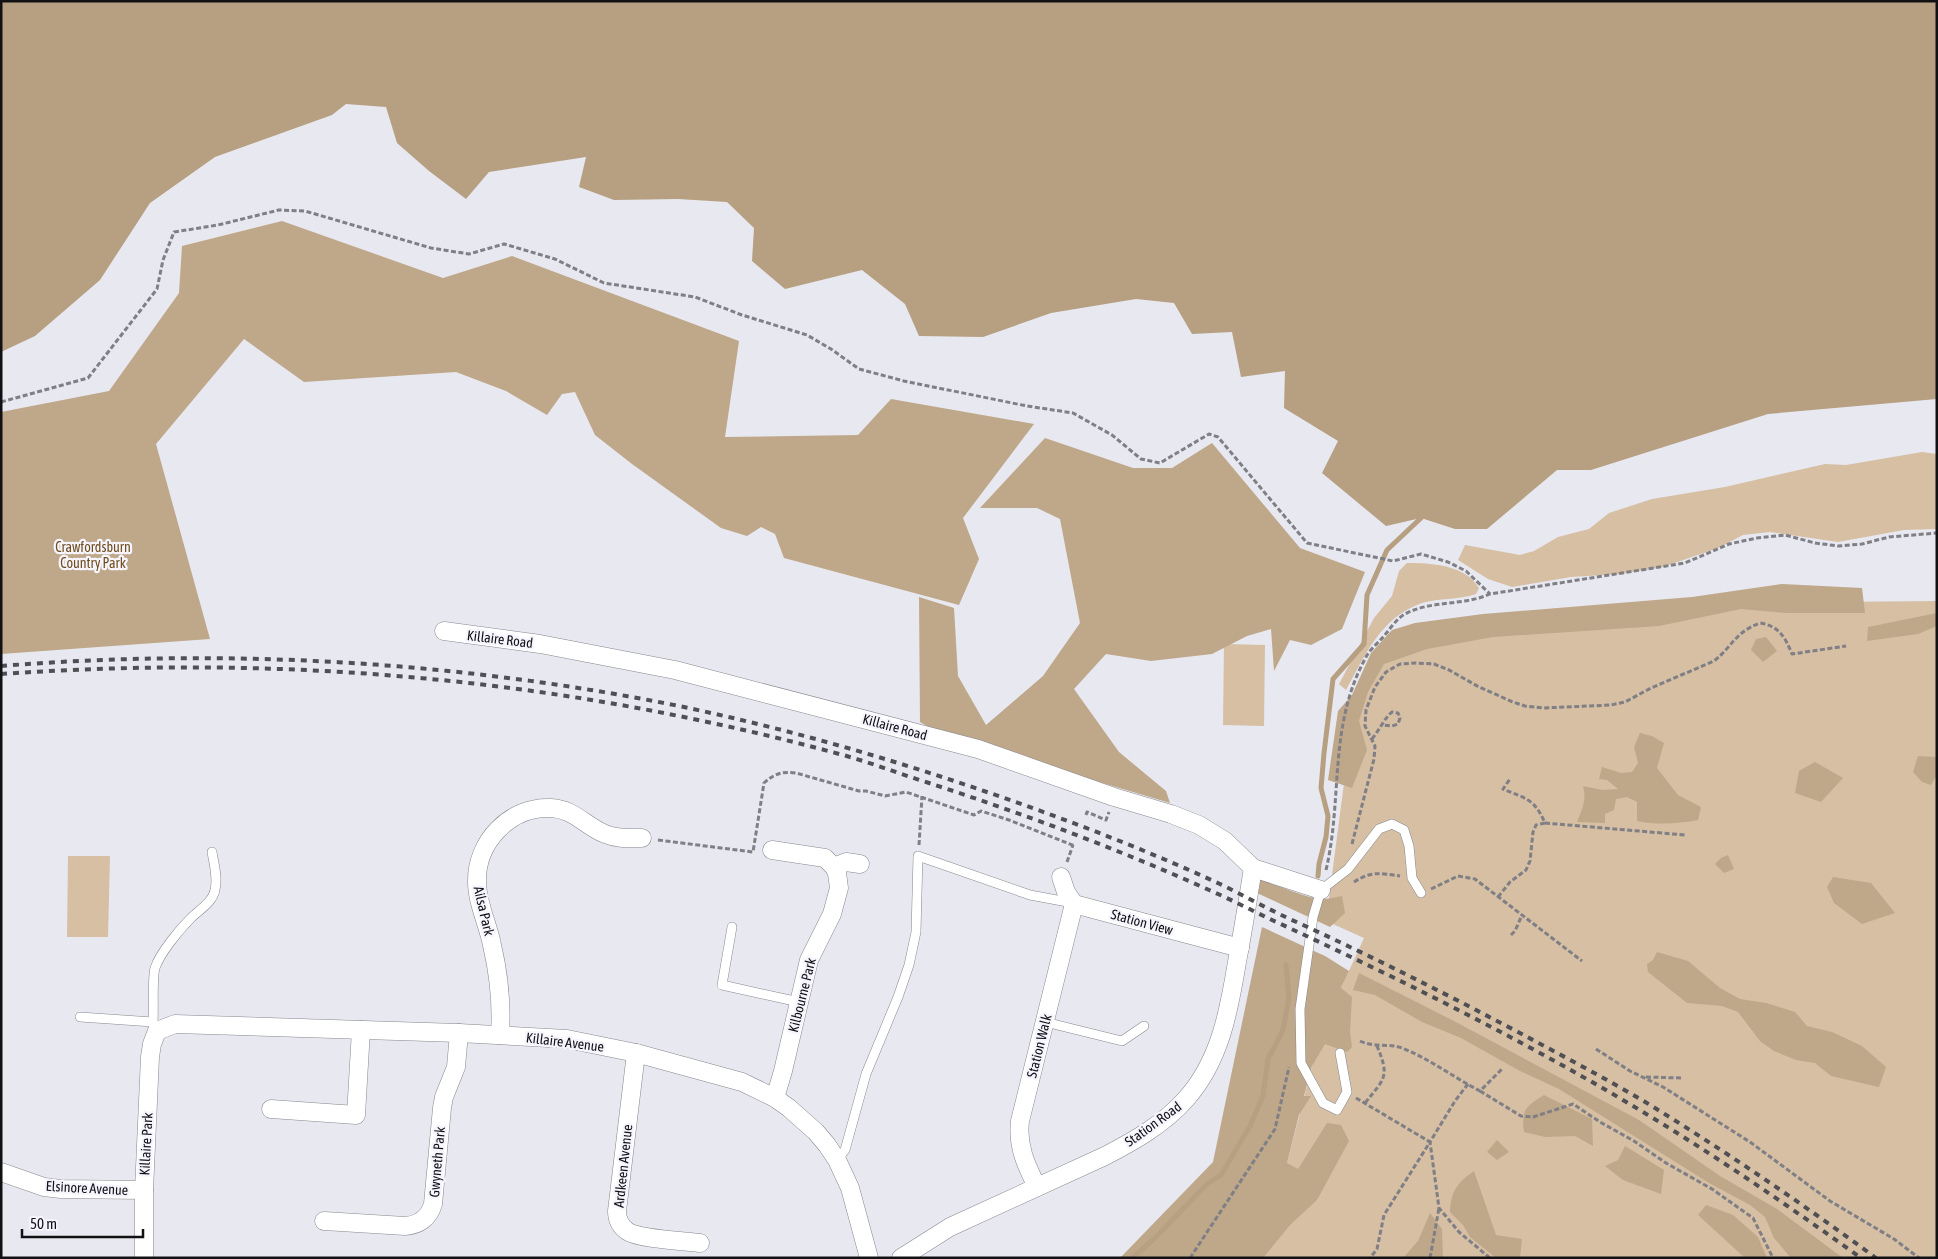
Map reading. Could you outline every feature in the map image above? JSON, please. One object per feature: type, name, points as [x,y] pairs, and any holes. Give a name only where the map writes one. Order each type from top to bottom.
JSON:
[{"type":"street","name":"Killaire Road","points":[[444,632],[540,644],[675,670],[978,749],[1199,825],[1225,841],[1252,868],[1321,890]]},
{"type":"street","name":"Ailsa Park","points":[[500,1035],[501,995],[492,944],[477,884],[479,861],[488,841],[496,831],[515,816],[538,809],[550,808],[571,812],[594,829],[615,838],[642,838]]},
{"type":"street","points":[[772,850],[825,858],[834,868],[846,862],[860,864]]},
{"type":"street","name":"Kilbourne Park","points":[[775,1098],[783,1072],[809,960],[832,914],[837,895],[839,880],[834,868]]},
{"type":"street","name":"Station Road","points":[[900,1258],[950,1227],[1128,1144],[1162,1121],[1186,1100],[1207,1070],[1221,1037],[1232,994],[1252,868]]},
{"type":"street","points":[[1061,877],[1061,882],[1074,904]]},
{"type":"street","name":"Station View","points":[[1074,904],[1240,948]]},
{"type":"street","name":"Station Walk","points":[[1037,1187],[1022,1153],[1019,1130],[1074,904]]},
{"type":"street","name":"Killaire Avenue","points":[[155,1027],[175,1024],[459,1033],[567,1039],[636,1052],[742,1082],[775,1098],[809,1125],[827,1145],[837,1160],[850,1188],[869,1258]]},
{"type":"street","name":"Killaire Park","points":[[144,1258],[144,1190],[150,1058],[155,1027]]},
{"type":"street","points":[[272,1109],[356,1115],[361,1030]]},
{"type":"street","name":"Gwyneth Park","points":[[324,1221],[405,1226],[418,1223],[428,1215],[433,1204],[442,1108],[456,1067],[459,1033]]},
{"type":"street","name":"Ardkeen Avenue","points":[[636,1052],[617,1211],[619,1221],[625,1230],[635,1235],[700,1243]]},
{"type":"street","name":"Elsinore Avenue","points":[[1,1172],[44,1187],[144,1190]]},
{"type":"lane","points":[[1340,1053],[1347,1092],[1337,1110],[1323,1103],[1301,1063],[1300,1050],[1300,1009],[1308,946],[1313,917],[1321,890],[1348,869],[1380,829],[1392,824],[1404,830],[1409,846],[1412,878],[1421,894]]},
{"type":"lane","points":[[80,1018],[155,1027],[155,969],[175,937],[211,899],[215,892],[216,880],[212,852]]},
{"type":"lane","points":[[837,1160],[845,1150],[866,1074],[898,997],[909,965],[916,932],[918,856],[1030,895],[1074,904]]},
{"type":"lane","points":[[732,927],[722,985],[799,1002]]},
{"type":"lane","points":[[1045,1022],[1122,1041],[1144,1026]]},
{"type":"path","points":[[1,402],[88,378],[157,289],[163,260],[174,232],[218,225],[279,210],[305,211],[430,248],[469,254],[504,244],[556,259],[604,283],[695,297],[742,316],[807,335],[831,348],[859,369],[913,383],[1027,406],[1073,413],[1112,435],[1141,459],[1160,463],[1209,434],[1218,437],[1299,532],[1306,543],[1393,562],[1421,554],[1448,562],[1466,571],[1490,594]]},
{"type":"path","points":[[1321,890],[1331,850],[1337,760],[1347,703],[1365,657],[1404,614],[1436,604],[1464,602],[1490,594],[1685,563],[1729,544],[1757,538],[1785,535],[1815,543],[1838,546],[1862,544],[1888,537],[1937,533]]},
{"type":"path","points":[[1348,869],[1352,841],[1374,759],[1375,746],[1364,726],[1366,710],[1375,687],[1386,672],[1400,664],[1434,664],[1479,687],[1525,706],[1576,708],[1611,706],[1625,702],[1659,684],[1714,661],[1741,632],[1760,623],[1778,628],[1792,654],[1846,646]]},
{"type":"path","points":[[1372,740],[1387,716],[1392,712],[1398,712],[1400,718],[1398,724],[1392,726],[1383,725]]},
{"type":"path","points":[[642,838],[753,852],[764,783],[778,773],[787,772],[885,796],[906,792],[922,796],[974,816],[981,811],[1075,846]]},
{"type":"path","points":[[1510,779],[1503,789],[1532,800],[1540,810],[1546,823]]},
{"type":"path","points":[[918,856],[922,796]]},
{"type":"path","points":[[1086,815],[1087,812],[1106,820]]},
{"type":"path","points":[[1498,897],[1510,882],[1526,870],[1530,861],[1533,832],[1536,825],[1546,823],[1686,835]]},
{"type":"path","points":[[1350,884],[1363,876],[1376,872],[1412,878]]},
{"type":"path","points":[[1421,894],[1458,876],[1475,879],[1582,961]]},
{"type":"path","points":[[1511,935],[1515,931],[1522,915]]},
{"type":"path","points":[[1360,1041],[1377,1046],[1399,1047],[1449,1071],[1521,1116],[1533,1117],[1573,1104],[1666,1163],[1712,1189],[1752,1218],[1773,1258]]},
{"type":"path","points":[[1365,1103],[1383,1079],[1386,1070],[1377,1046]]},
{"type":"path","points":[[1596,1049],[1642,1077],[1663,1087],[1750,1142],[1830,1201],[1894,1239],[1919,1258]]},
{"type":"path","points":[[1190,1258],[1275,1129],[1291,1060],[1300,1050]]},
{"type":"path","points":[[1480,1091],[1503,1068]]},
{"type":"path","points":[[1642,1077],[1681,1078]]},
{"type":"path","points":[[1370,1258],[1377,1249],[1384,1215],[1455,1101],[1468,1084]]},
{"type":"path","points":[[1347,1092],[1430,1142]]},
{"type":"path","points":[[1430,1142],[1439,1208],[1430,1258]]},
{"type":"path","points":[[1439,1208],[1458,1232],[1490,1258]]},
{"type":"shaded area","points":[[1,1],[1937,1],[1937,399],[1768,414],[1591,470],[1557,470],[1487,529],[1455,529],[1421,518],[1386,526],[1322,473],[1338,441],[1284,408],[1285,371],[1241,377],[1232,332],[1192,334],[1174,303],[1136,299],[1051,313],[983,337],[919,336],[905,304],[862,270],[785,289],[752,261],[754,228],[727,202],[678,199],[614,200],[579,187],[586,157],[489,172],[466,199],[429,171],[397,143],[386,107],[346,104],[332,115],[215,157],[150,203],[100,280],[35,336],[1,352]]},
{"type":"shaded area","points":[[1922,452],[1937,454],[1937,529],[1904,530],[1838,542],[1770,532],[1743,535],[1718,548],[1663,567],[1621,574],[1571,577],[1512,587],[1488,579],[1458,560],[1465,545],[1520,555],[1534,551],[1558,537],[1589,529],[1609,513],[1652,499],[1725,487],[1825,464],[1846,465]]},
{"type":"shaded area","points":[[1407,563],[1430,564],[1454,569],[1469,577],[1479,588],[1476,594],[1469,596],[1422,603],[1395,618],[1376,639],[1346,690],[1339,684],[1374,618],[1392,596],[1399,571]]},
{"type":"shaded area","points":[[1937,601],[1937,1258],[1250,1258],[1269,1232],[1321,1032],[1364,938],[1326,921],[1352,722],[1397,632],[1828,602]]},
{"type":"shaded area","points":[[1224,644],[1265,645],[1264,726],[1223,725]]},
{"type":"shaded area","points":[[68,856],[110,856],[108,937],[67,937]]},
{"type":"green space","name":"Crawfordsburn Country Park","points":[[282,221],[443,278],[512,256],[739,341],[725,437],[858,435],[891,399],[1034,424],[963,518],[979,559],[959,605],[784,558],[775,534],[761,527],[747,536],[721,528],[595,435],[575,392],[562,394],[547,415],[506,391],[456,372],[304,382],[244,339],[156,444],[210,639],[1,654],[1,412],[109,391],[179,293],[182,246]]},
{"type":"green space","points":[[1045,438],[1133,468],[1172,468],[1212,443],[1300,548],[1365,572],[1342,629],[1311,645],[1290,640],[1274,671],[1271,629],[1247,636],[1212,654],[1151,661],[1106,654],[1074,689],[1119,752],[1166,791],[1170,803],[944,736],[920,722],[919,597],[954,608],[958,676],[986,725],[1043,676],[1080,623],[1060,519],[1037,508],[980,508]]},
{"type":"green space","points":[[1782,584],[1862,588],[1865,613],[1786,613],[1741,609],[1659,626],[1493,637],[1427,649],[1384,664],[1368,692],[1359,721],[1367,750],[1352,788],[1328,780],[1338,711],[1352,695],[1371,653],[1392,630],[1415,623],[1483,614],[1692,597]]},
{"type":"green space","points":[[1937,613],[1937,626],[1918,634],[1867,641],[1868,627]]},
{"type":"green space","points":[[1766,637],[1777,651],[1763,662],[1751,650],[1756,639]]},
{"type":"green space","points":[[1640,733],[1652,736],[1664,743],[1657,768],[1678,795],[1701,807],[1698,820],[1668,824],[1637,821],[1637,802],[1627,797],[1616,799],[1614,810],[1605,814],[1605,823],[1577,822],[1584,800],[1583,786],[1602,790],[1618,789],[1607,780],[1599,779],[1602,767],[1621,773],[1632,772],[1638,763],[1634,747]]},
{"type":"green space","points":[[1918,756],[1937,757],[1937,774],[1931,785],[1922,782],[1913,772]]},
{"type":"green space","points":[[1815,762],[1843,778],[1821,802],[1795,793],[1799,771]]},
{"type":"green space","points":[[1728,855],[1734,869],[1724,873],[1715,864],[1721,858]]},
{"type":"green space","points":[[1833,877],[1871,883],[1895,913],[1862,924],[1834,903],[1827,887]]},
{"type":"green space","points":[[1259,878],[1314,898],[1324,899],[1342,896],[1345,913],[1330,927],[1255,892]]},
{"type":"green space","points":[[1262,927],[1325,956],[1349,971],[1341,988],[1352,997],[1350,1032],[1352,1047],[1347,1052],[1325,1044],[1312,1066],[1304,1096],[1311,1096],[1299,1115],[1287,1163],[1298,1169],[1327,1123],[1341,1125],[1349,1141],[1317,1200],[1290,1225],[1263,1258],[1120,1258],[1213,1162]]},
{"type":"green space","points":[[1657,952],[1688,961],[1720,988],[1740,999],[1766,1003],[1795,1012],[1807,1026],[1832,1032],[1862,1046],[1886,1067],[1879,1087],[1831,1076],[1815,1063],[1796,1060],[1774,1051],[1760,1041],[1738,1012],[1722,1006],[1687,1003],[1648,972],[1647,964],[1653,960]]},
{"type":"green space","points":[[1359,973],[1452,1020],[1639,1120],[1720,1176],[1777,1209],[1843,1258],[1791,1258],[1774,1238],[1765,1217],[1750,1205],[1709,1183],[1559,1089],[1520,1071],[1461,1038],[1422,1022],[1375,995],[1353,990]]},
{"type":"green space","points":[[1544,1095],[1592,1119],[1593,1146],[1575,1136],[1545,1137],[1524,1132],[1523,1118],[1526,1109]]},
{"type":"green space","points":[[1497,1140],[1509,1152],[1497,1160],[1487,1152]]},
{"type":"green space","points":[[1625,1146],[1664,1170],[1661,1194],[1623,1180],[1605,1166],[1618,1160]]},
{"type":"green space","points":[[1474,1171],[1496,1235],[1522,1239],[1520,1258],[1496,1258],[1470,1237],[1463,1225],[1450,1212],[1456,1188]]},
{"type":"green space","points":[[1706,1205],[1733,1215],[1758,1237],[1767,1258],[1744,1257],[1698,1215]]},
{"type":"green space","points":[[1430,1213],[1442,1229],[1443,1258],[1403,1258],[1418,1241]]},
{"type":"waterway","points":[[1318,876],[1328,816],[1321,788],[1333,679],[1364,644],[1367,595],[1387,550],[1421,518]]},
{"type":"waterway","points":[[1132,1258],[1154,1239],[1207,1184],[1221,1175],[1250,1126],[1263,1096],[1268,1059],[1283,1030],[1289,998],[1286,965]]},
{"type":"railway","points":[[1,666],[170,658],[255,659],[339,662],[507,678],[591,690],[674,705],[779,729],[936,775],[1089,829],[1188,869],[1464,1004],[1642,1100],[1760,1176],[1876,1258]]},
{"type":"railway","points":[[1,674],[108,669],[215,668],[321,671],[426,679],[530,691],[635,707],[739,729],[865,761],[1035,820],[1140,860],[1225,897],[1401,981],[1528,1046],[1643,1112],[1738,1172],[1861,1258]]}]
